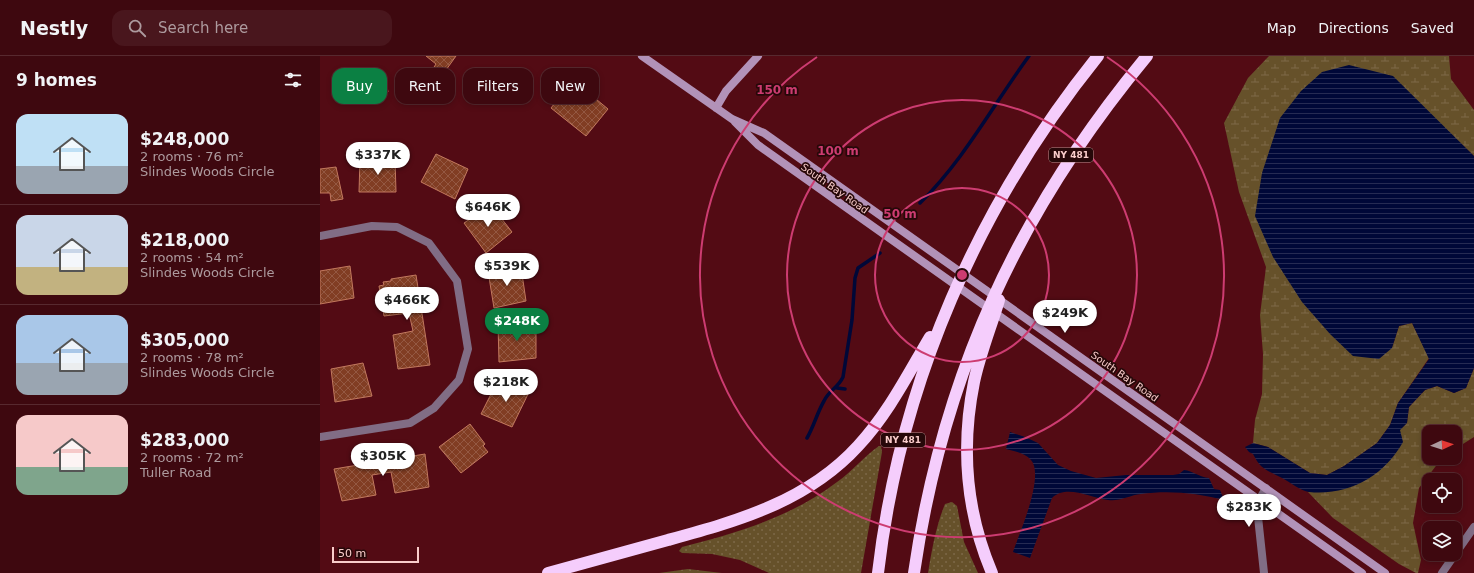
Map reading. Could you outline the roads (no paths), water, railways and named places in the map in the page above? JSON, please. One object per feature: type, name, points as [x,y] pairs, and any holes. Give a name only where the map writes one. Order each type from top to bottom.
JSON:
[{"type":"highway","name":"NY 481","points":[[878,573],[886,514],[905,431],[917,390],[944,312],[977,242],[1038,136],[1098,56]]},
{"type":"highway","name":"NY 481","points":[[914,573],[926,498],[948,416],[982,338],[1009,264],[1049,190],[1072,154],[1147,56]]},
{"type":"highway","points":[[548,573],[746,517],[779,504],[809,487],[847,458],[873,428],[893,400],[944,312]]},
{"type":"highway","points":[[982,338],[970,402],[967,454],[972,507],[980,543],[992,573]]},
{"type":"street","name":"South Bay Road","points":[[642,56],[732,119],[758,145],[1362,573]]},
{"type":"street","points":[[716,108],[726,91],[758,56]]},
{"type":"street","name":"South Bay Road","points":[[732,119],[764,133],[1385,573]]},
{"type":"street","points":[[320,236],[372,226],[391,227],[397,228],[429,243],[457,281],[468,349],[459,380],[434,408],[410,423],[320,437]]},
{"type":"street","points":[[1264,573],[1258,517],[1259,500],[1266,488]]},
{"type":"street","points":[[1442,573],[1474,527]]},
{"type":"waterway","points":[[920,203],[951,169],[978,132],[1029,56]]},
{"type":"waterway","points":[[807,438],[826,397],[839,384],[843,377],[852,320],[855,278],[858,268],[880,253]]},
{"type":"waterway","points":[[837,388],[845,389]]}]
